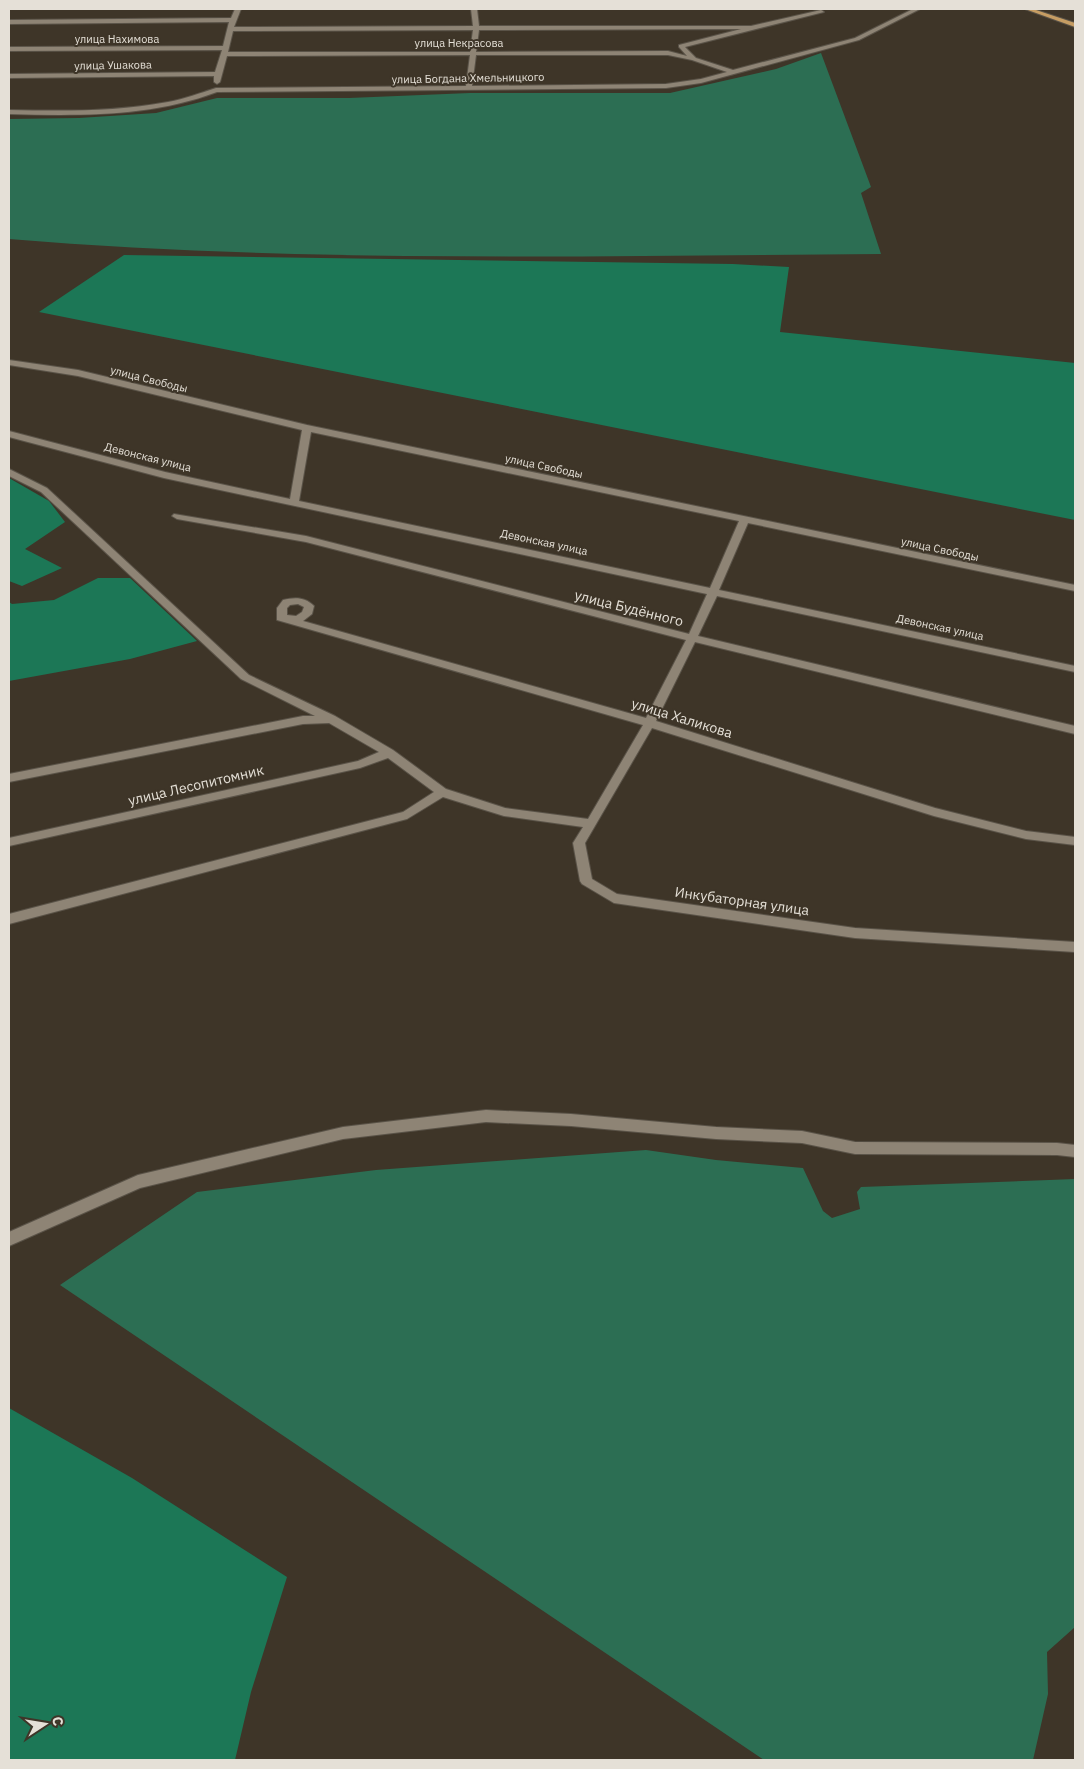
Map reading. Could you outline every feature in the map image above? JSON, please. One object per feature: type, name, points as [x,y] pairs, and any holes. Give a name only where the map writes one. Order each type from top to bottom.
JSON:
[{"type":"main road","points":[[1028,9],[1075,25]]},
{"type":"street","points":[[216,90],[217,74],[225,51],[229,29],[238,9]]},
{"type":"street","points":[[469,88],[476,29],[474,9]]},
{"type":"street","points":[[694,59],[681,46],[748,28],[821,12],[812,9]]},
{"type":"street","name":"улица Богдана Хмельницкого","points":[[9,112],[99,111],[152,106],[183,101],[216,90],[666,86],[701,81],[857,39],[917,9]]},
{"type":"street","points":[[9,22],[232,20]]},
{"type":"street","points":[[229,29],[748,28]]},
{"type":"street","name":"улица Нахимова","points":[[9,49],[225,51]]},
{"type":"street","name":"улица Некрасова","points":[[225,51],[651,52],[668,53],[694,59],[732,72]]},
{"type":"street","name":"улица Ушакова","points":[[9,76],[217,74]]},
{"type":"street","name":"улица Свободы","points":[[9,362],[78,373],[307,428],[1075,588]]},
{"type":"street","points":[[294,502],[307,428]]},
{"type":"street","name":"Девонская улица","points":[[9,434],[164,475],[1075,669]]},
{"type":"street","points":[[9,472],[44,490],[245,676],[331,719],[389,753],[442,792],[504,812],[592,824]]},
{"type":"street","name":"улица Будённого","points":[[176,516],[306,539],[691,638],[1075,730]]},
{"type":"street","name":"Инкубаторная улица","points":[[745,519],[715,591],[650,723],[592,824],[579,843],[586,881],[614,898],[855,933],[1075,948]]},
{"type":"street","name":"улица Халикова","points":[[281,618],[650,723],[934,812],[1026,835],[1075,841]]},
{"type":"street","points":[[9,778],[302,720],[331,719]]},
{"type":"street","name":"улица Лесопитомник","points":[[9,842],[360,764],[389,753]]},
{"type":"street","points":[[9,919],[406,815],[442,792]]},
{"type":"street","points":[[9,1239],[138,1182],[342,1133],[486,1116],[572,1120],[716,1133],[802,1137],[855,1148],[1057,1149],[1075,1151]]},
{"type":"green space","points":[[821,53],[871,187],[861,193],[881,254],[336,255],[118,247],[9,239],[9,119],[79,118],[156,113],[217,98],[349,98],[470,93],[670,93],[776,69]]},
{"type":"green space","points":[[124,255],[733,264],[789,267],[780,332],[1075,363],[1075,520],[39,312]]},
{"type":"green space","points":[[9,478],[49,501],[65,522],[25,549],[62,568],[22,586],[9,581]]},
{"type":"green space","points":[[98,578],[130,578],[197,641],[130,659],[9,681],[9,602],[12,604],[54,600]]},
{"type":"green space","points":[[646,1150],[716,1160],[803,1168],[823,1211],[832,1218],[860,1209],[857,1192],[861,1187],[1075,1179],[1075,1627],[1047,1652],[1048,1694],[1033,1760],[764,1760],[60,1285],[197,1192],[376,1170]]},
{"type":"green space","points":[[9,1408],[132,1478],[287,1577],[251,1692],[235,1760],[9,1760]]}]
